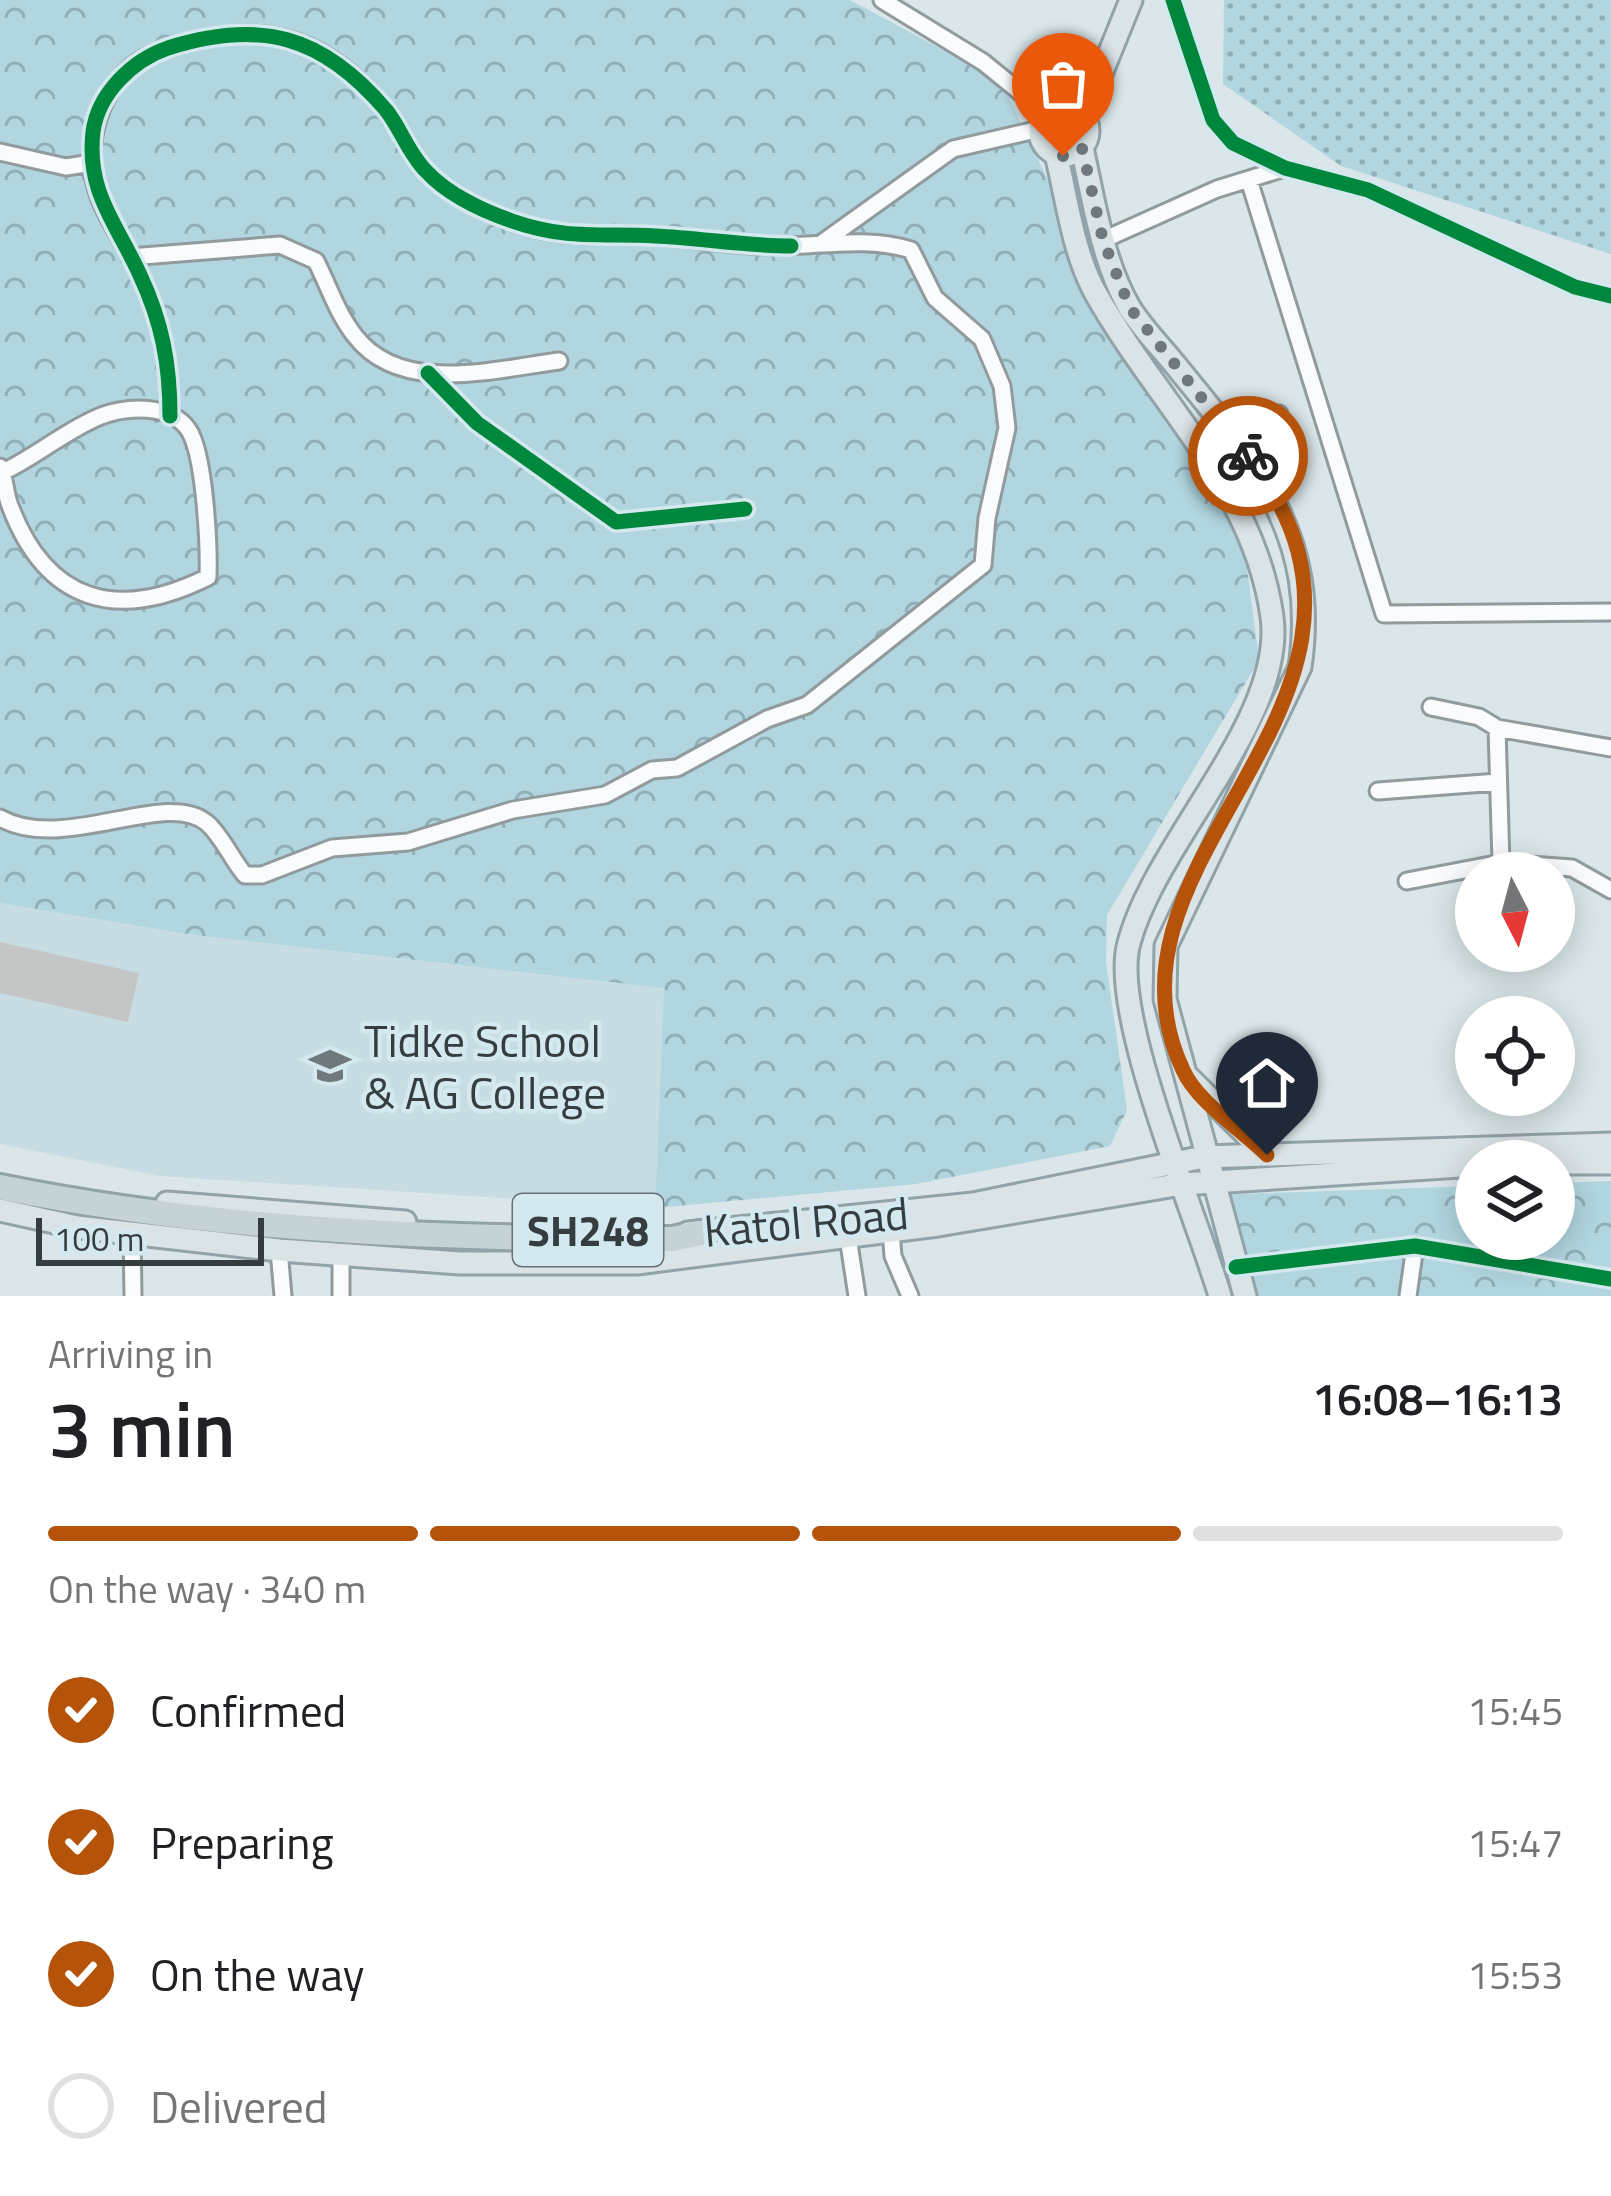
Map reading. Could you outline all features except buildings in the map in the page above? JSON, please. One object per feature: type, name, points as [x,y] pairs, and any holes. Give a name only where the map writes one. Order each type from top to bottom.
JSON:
[{"type":"highway","points":[[0,1192],[134,1212],[452,1237],[635,1245],[699,1242]]},
{"type":"main road","points":[[1084,116],[1131,0]]},
{"type":"main road","points":[[1220,1296],[1178,1174],[1127,998],[1127,949],[1144,906],[1263,690],[1273,621],[1247,523],[1094,290],[1056,154],[1041,140],[1044,122],[1059,107],[1084,116],[1089,127],[1082,148],[1103,240],[1130,308],[1263,475],[1292,534],[1306,625],[1288,698],[1195,876],[1166,946],[1165,999],[1245,1296]]},
{"type":"main road","points":[[1056,154],[1082,148]]},
{"type":"main road","points":[[1183,1072],[1267,1155]]},
{"type":"main road","name":"Katol Road","points":[[0,1177],[128,1201],[699,1242],[891,1232],[1178,1174],[1204,1157],[1611,1144]]},
{"type":"main road","points":[[1575,1163],[1611,1163]]},
{"type":"main road","name":"Katol Road","points":[[0,1210],[132,1234],[279,1250],[539,1264],[637,1263],[699,1242],[1178,1174],[1213,1182],[1455,1166]]},
{"type":"street","points":[[820,244],[953,148],[1044,122],[982,62],[882,0]]},
{"type":"street","points":[[1173,0],[1213,120],[1233,143],[1285,168],[1368,190],[1575,287],[1611,296]]},
{"type":"street","points":[[0,818],[30,832],[64,832],[137,817],[192,814],[209,824],[245,875],[262,875],[332,848],[408,842],[513,811],[605,795],[652,770],[677,768],[832,688],[982,565],[986,518],[1007,428],[1002,386],[982,339],[935,298],[911,250],[886,242],[791,246],[713,245],[656,236],[588,239],[484,209],[425,171],[387,111],[352,78],[287,35],[238,32],[147,55],[105,96],[93,127],[97,198],[130,256],[164,336],[170,416]]},
{"type":"street","points":[[0,152],[66,167],[92,163]]},
{"type":"street","points":[[1103,240],[1181,203],[1285,168]]},
{"type":"street","points":[[1249,181],[1384,614],[1611,612]]},
{"type":"street","points":[[130,256],[254,245],[300,250],[316,261],[338,313],[359,342],[428,373],[477,423],[616,522],[745,509]]},
{"type":"street","points":[[428,373],[559,361]]},
{"type":"street","points":[[1209,406],[1246,432],[1279,414]]},
{"type":"street","points":[[152,410],[170,416],[192,434],[209,548],[208,578],[178,592],[128,598],[68,591],[48,572],[9,503],[1,469],[107,414],[152,410]]},
{"type":"street","points":[[1432,706],[1479,717],[1497,728],[1611,748]]},
{"type":"street","points":[[1497,728],[1501,852]]},
{"type":"street","points":[[1378,791],[1498,782]]},
{"type":"street","points":[[1575,870],[1610,888]]},
{"type":"street","points":[[1407,881],[1455,872]]},
{"type":"street","points":[[891,1232],[893,1256],[910,1296]]},
{"type":"street","points":[[132,1234],[133,1296]]},
{"type":"street","points":[[848,1237],[856,1296]]},
{"type":"street","points":[[1408,1296],[1415,1246]]},
{"type":"street","points":[[1237,1267],[1415,1246],[1611,1279]]},
{"type":"street","points":[[279,1250],[283,1296]]},
{"type":"street","points":[[341,1253],[341,1296]]},
{"type":"shaded area","name":"Tidke School & AG College","points":[[0,903],[194,935],[664,988],[655,1208],[161,1176],[0,1144]]},
{"type":"green space","points":[[0,0],[850,0],[1001,81],[1071,229],[1243,537],[1259,660],[1107,915],[1106,962],[1127,1110],[1110,1146],[916,1184],[655,1208],[664,988],[194,935],[0,903]]},
{"type":"green space","points":[[1224,0],[1611,0],[1611,254],[1341,166],[1223,84]]},
{"type":"green space","points":[[1611,1181],[1611,1296],[1208,1296],[1214,1195],[1455,1187],[1455,1260],[1575,1260],[1575,1182]]},
{"type":"cycle path","points":[[1173,0],[1213,120],[1233,143],[1285,168],[1368,190],[1575,287],[1611,296]]},
{"type":"cycle path","points":[[170,416],[159,327],[148,292],[105,207],[92,153],[96,118],[110,91],[142,61],[168,48],[201,39],[261,35],[313,50],[338,65],[386,110],[415,157],[444,187],[512,221],[567,233],[791,246]]},
{"type":"cycle path","points":[[428,373],[477,423],[616,522],[745,509]]},
{"type":"cycle path","points":[[1236,1267],[1415,1246],[1611,1279]]},
{"type":"way so far","points":[[1063,156],[1082,148],[1103,240],[1130,308],[1248,456]]},
{"type":"place","name":"Tidke School & AG College","points":[[330,1066]]},
{"type":"route","points":[[1248,456],[1263,475],[1292,534],[1306,625],[1300,667],[1195,876],[1166,946],[1165,999],[1183,1072],[1267,1155]]}]
